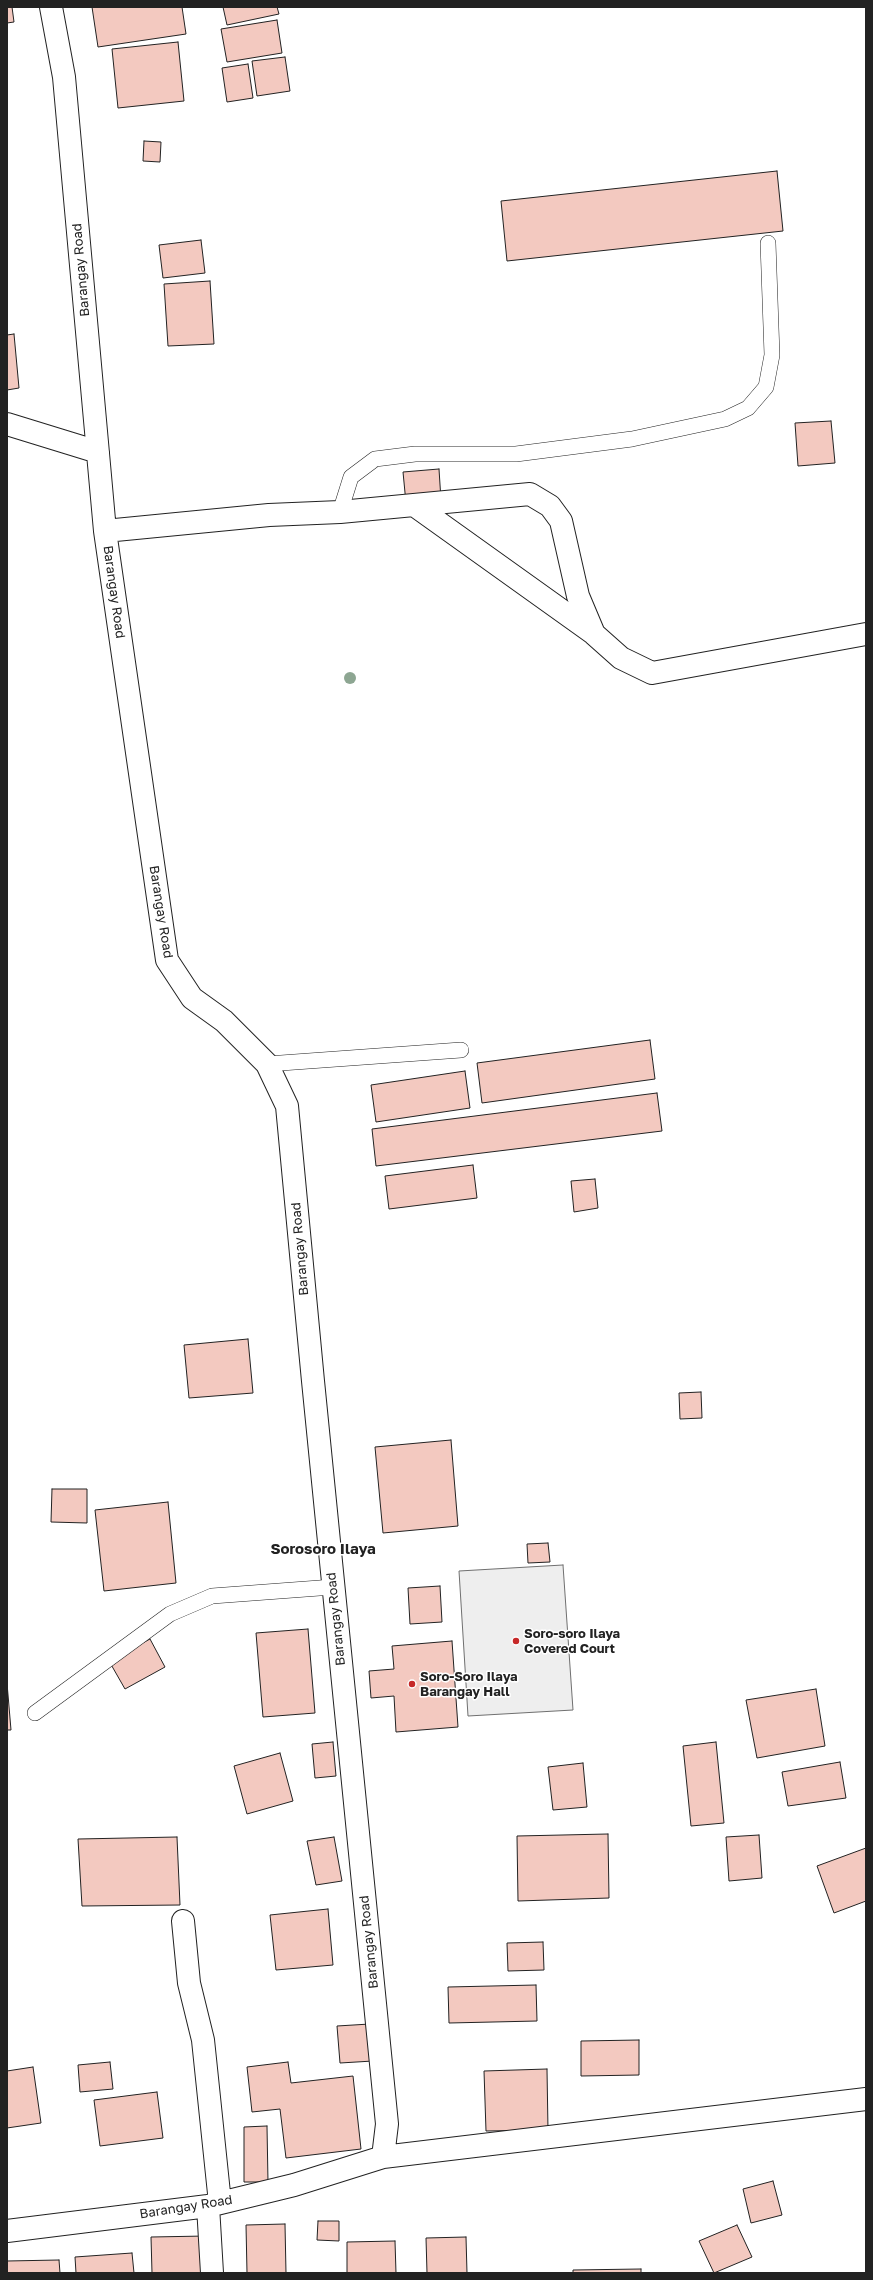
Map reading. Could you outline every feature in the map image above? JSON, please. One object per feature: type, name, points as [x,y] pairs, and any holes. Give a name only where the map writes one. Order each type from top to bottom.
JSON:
[{"type":"street","name":"Barangay Road","points":[[7,2231],[214,2204],[294,2185],[383,2157],[387,2124],[333,1587],[287,1106],[267,1064],[224,1021],[192,998],[167,960],[105,531],[64,77],[51,7]]},
{"type":"street","points":[[7,424],[98,452]]},
{"type":"street","points":[[105,531],[269,515],[340,512],[530,494],[550,506],[561,521],[578,596],[594,634]]},
{"type":"street","points":[[414,505],[594,634],[621,658],[652,672],[866,634]]},
{"type":"street","points":[[183,1920],[189,1983],[203,2040],[214,2204],[212,2273]]},
{"type":"street","points":[[383,2157],[866,2099]]},
{"type":"lane","points":[[340,512],[351,476],[375,459],[415,454],[516,454],[632,439],[725,420],[748,408],[766,387],[772,355],[768,243]]},
{"type":"lane","points":[[267,1064],[461,1050]]},
{"type":"lane","points":[[35,1713],[170,1614],[212,1596],[333,1587]]},
{"type":"shaded area","name":"Soro-soro Ilaya Covered Court","points":[[563,1565],[573,1710],[468,1716],[459,1571]]},
{"type":"building","points":[[7,7],[12,7],[14,22],[7,23]]},
{"type":"building","points":[[92,7],[182,7],[186,34],[98,47]]},
{"type":"building","points":[[223,7],[277,7],[279,14],[227,25]]},
{"type":"building","points":[[277,20],[282,53],[227,62],[221,29]]},
{"type":"building","points":[[178,42],[184,101],[118,108],[112,49]]},
{"type":"building","points":[[285,57],[290,91],[257,96],[252,61]]},
{"type":"building","points":[[248,64],[253,98],[227,102],[222,68]]},
{"type":"building","points":[[144,141],[161,142],[160,162],[143,161]]},
{"type":"building","points":[[777,171],[783,231],[507,261],[501,201]]},
{"type":"building","points":[[201,240],[205,273],[163,278],[159,245]]},
{"type":"building","points":[[210,281],[214,344],[168,346],[164,284]]},
{"type":"building","points":[[14,334],[19,388],[7,390],[7,335]]},
{"type":"building","points":[[831,421],[835,463],[798,466],[795,423]]},
{"type":"building","points":[[439,469],[441,500],[406,503],[403,472]]},
{"type":"building","points":[[650,1040],[655,1079],[482,1103],[477,1063]]},
{"type":"building","points":[[465,1071],[470,1108],[376,1122],[371,1085]]},
{"type":"building","points":[[657,1093],[662,1131],[376,1166],[372,1129]]},
{"type":"building","points":[[473,1165],[477,1198],[389,1209],[385,1176]]},
{"type":"building","points":[[595,1179],[598,1208],[574,1212],[571,1181]]},
{"type":"building","points":[[248,1339],[253,1393],[189,1398],[184,1345]]},
{"type":"building","points":[[701,1392],[702,1418],[680,1419],[679,1393]]},
{"type":"building","points":[[451,1440],[458,1526],[383,1533],[375,1447]]},
{"type":"building","points":[[52,1489],[87,1489],[87,1523],[51,1522]]},
{"type":"building","points":[[168,1502],[176,1583],[104,1591],[95,1510]]},
{"type":"building","points":[[548,1543],[550,1562],[528,1563],[527,1544]]},
{"type":"building","points":[[440,1586],[442,1622],[410,1624],[408,1588]]},
{"type":"building","points":[[308,1629],[315,1713],[263,1717],[256,1633]]},
{"type":"building","points":[[150,1639],[165,1667],[125,1689],[109,1661]]},
{"type":"building","name":"Soro-Soro Ilaya Barangay Hall","points":[[452,1641],[458,1727],[396,1732],[394,1696],[371,1698],[369,1671],[394,1669],[392,1646]]},
{"type":"building","points":[[7,1683],[11,1730],[7,1730]]},
{"type":"building","points":[[816,1689],[825,1746],[757,1758],[746,1700]]},
{"type":"building","points":[[333,1742],[336,1776],[315,1778],[312,1744]]},
{"type":"building","points":[[716,1742],[724,1823],[691,1826],[683,1746]]},
{"type":"building","points":[[280,1753],[293,1801],[247,1814],[234,1766]]},
{"type":"building","points":[[840,1762],[846,1798],[788,1806],[782,1772]]},
{"type":"building","points":[[583,1763],[587,1807],[553,1810],[548,1767]]},
{"type":"building","points":[[608,1834],[609,1898],[518,1901],[517,1836]]},
{"type":"building","points":[[759,1835],[762,1878],[729,1881],[726,1837]]},
{"type":"building","points":[[177,1837],[180,1905],[82,1906],[78,1839]]},
{"type":"building","points":[[334,1837],[342,1881],[316,1885],[307,1841]]},
{"type":"building","points":[[866,1848],[866,1901],[834,1913],[817,1866]]},
{"type":"building","points":[[328,1909],[333,1965],[276,1970],[270,1915]]},
{"type":"building","points":[[543,1942],[544,1970],[508,1971],[507,1943]]},
{"type":"building","points":[[536,1985],[537,2021],[449,2023],[448,1987]]},
{"type":"building","points":[[370,2024],[373,2061],[340,2063],[337,2026]]},
{"type":"building","points":[[639,2040],[639,2075],[581,2076],[581,2041]]},
{"type":"building","points":[[110,2062],[113,2089],[80,2092],[78,2065]]},
{"type":"building","points":[[288,2062],[291,2083],[353,2076],[361,2149],[286,2158],[280,2109],[252,2112],[247,2067]]},
{"type":"building","points":[[33,2067],[41,2123],[7,2128],[7,2071]]},
{"type":"building","points":[[547,2069],[548,2130],[486,2131],[484,2071]]},
{"type":"building","points":[[157,2092],[163,2138],[100,2146],[94,2100]]},
{"type":"building","points":[[267,2126],[268,2182],[244,2182],[244,2127]]},
{"type":"building","points":[[773,2181],[782,2215],[751,2223],[743,2189]]},
{"type":"building","points":[[318,2221],[339,2221],[339,2241],[317,2240]]},
{"type":"building","points":[[285,2224],[286,2273],[247,2273],[246,2225]]},
{"type":"building","points":[[737,2225],[752,2257],[714,2273],[699,2241]]},
{"type":"building","points":[[206,2236],[207,2273],[152,2273],[151,2237]]},
{"type":"building","points":[[466,2237],[467,2273],[427,2273],[426,2238]]},
{"type":"building","points":[[395,2241],[396,2273],[347,2273],[347,2242]]},
{"type":"building","points":[[132,2253],[134,2273],[76,2273],[75,2257]]},
{"type":"building","points":[[59,2260],[60,2273],[7,2273],[7,2261]]},
{"type":"building","points":[[641,2269],[641,2273],[573,2273],[573,2270]]},
{"type":"place","name":"Soro-soro Ilaya Covered Court","points":[[516,1641]]},
{"type":"place","name":"Soro-Soro Ilaya Barangay Hall","points":[[412,1684]]},
{"type":"district","name":"Sorosoro Ilaya","points":[[323,1549]]}]
